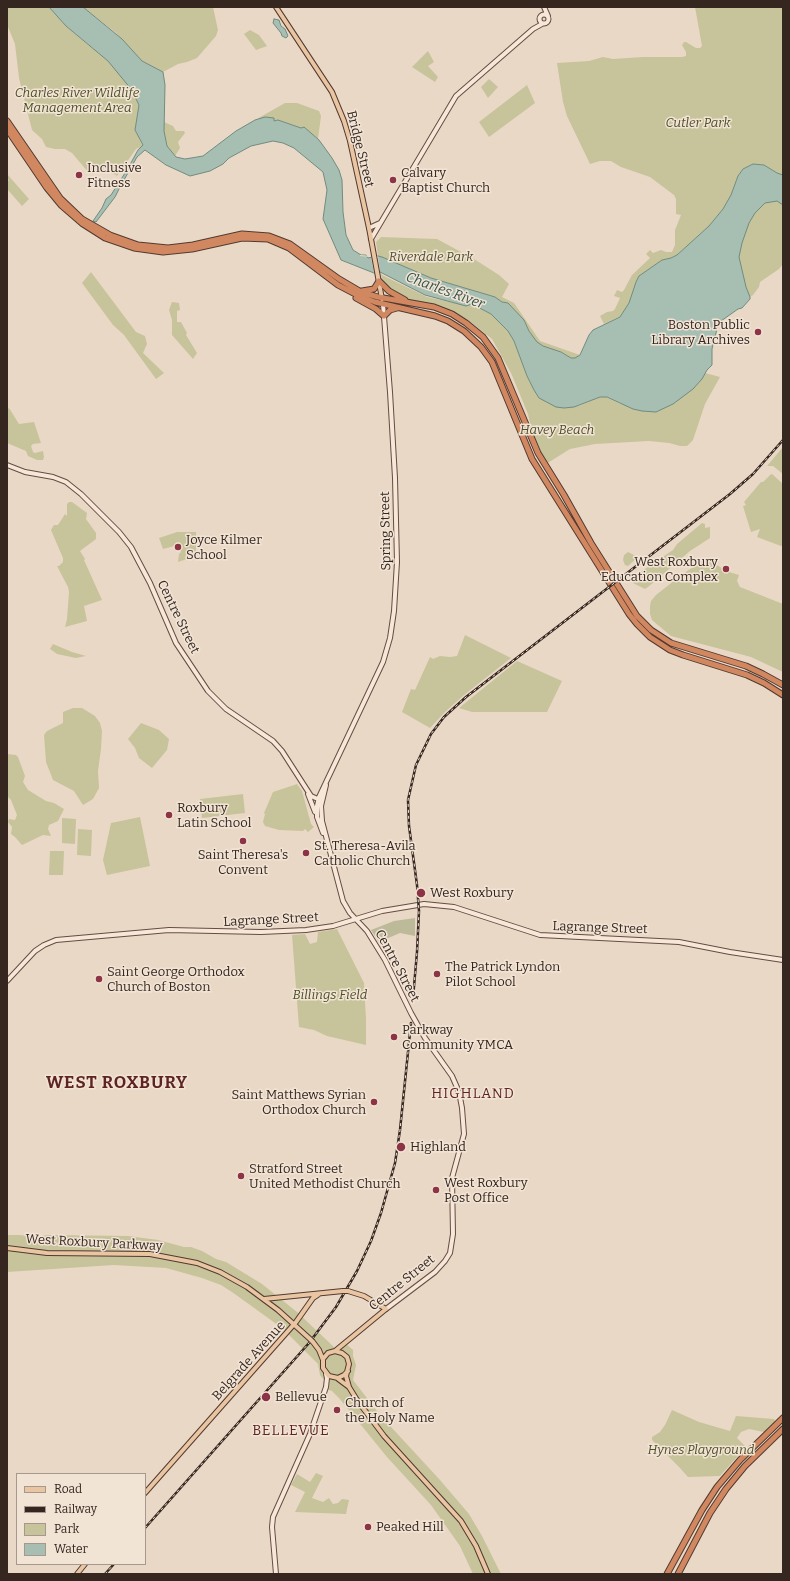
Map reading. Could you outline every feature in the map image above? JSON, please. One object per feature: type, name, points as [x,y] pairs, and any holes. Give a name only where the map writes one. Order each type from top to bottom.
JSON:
[{"type":"highway","points":[[8,127],[51,194],[83,224],[105,238],[134,248],[169,252],[197,248],[242,238],[266,239],[291,250],[384,316],[390,310],[401,308]]},
{"type":"highway","points":[[8,127],[63,202],[84,220],[110,236],[141,245],[168,248],[192,245],[241,234],[267,235],[290,244],[339,279],[361,292],[382,298],[434,307],[454,315],[476,330],[490,346],[504,368],[531,437],[540,455],[632,610],[646,626],[669,642],[750,668],[783,685]]},
{"type":"highway","points":[[361,292],[372,290],[379,281],[391,292],[411,303]]},
{"type":"highway","points":[[342,287],[364,299],[430,314],[448,321],[468,334],[484,350],[496,371],[532,459],[630,615],[643,631],[666,648],[683,656],[721,666],[756,678],[783,695]]},
{"type":"highway","points":[[484,350],[490,346]]},
{"type":"highway","points":[[721,666],[723,659]]},
{"type":"highway","points":[[667,1574],[701,1512],[715,1491],[737,1464],[783,1418]]},
{"type":"highway","points":[[773,1428],[778,1434]]},
{"type":"highway","points":[[678,1574],[710,1513],[723,1493],[742,1470],[783,1429]]},
{"type":"main road","name":"Bridge Street","points":[[276,7],[335,97],[350,141],[376,265]]},
{"type":"main road","points":[[532,29],[548,22],[548,17],[544,7]]},
{"type":"main road","points":[[371,239],[455,97],[532,29],[541,17],[544,7]]},
{"type":"main road","points":[[541,17],[548,17]]},
{"type":"main road","points":[[541,17],[542,24]]},
{"type":"main road","points":[[369,228],[376,226],[382,221]]},
{"type":"main road","name":"Spring Street","points":[[320,800],[383,662],[393,622],[397,568],[392,418],[383,304],[376,265]]},
{"type":"main road","name":"Centre Street","points":[[7,465],[28,473],[63,480],[77,490],[128,543],[153,589],[176,643],[206,688],[226,709],[274,741],[312,797],[320,800]]},
{"type":"main road","points":[[308,790],[317,817]]},
{"type":"main road","name":"Centre Street","points":[[320,800],[317,817],[324,835]]},
{"type":"main road","name":"Centre Street","points":[[320,800],[324,835],[341,897],[346,907],[367,931],[384,960],[413,1018],[425,1038],[454,1078],[460,1095],[464,1126],[463,1140],[452,1178],[453,1234],[450,1252],[445,1261],[435,1272],[386,1309],[347,1342],[333,1351]]},
{"type":"main road","name":"Lagrange Street","points":[[7,981],[35,951],[56,940],[177,929],[226,932],[291,931],[333,926],[355,918],[382,911],[413,906],[440,905],[460,909],[540,935],[679,942],[783,960]]},
{"type":"main road","name":"West Roxbury Parkway","points":[[7,1248],[47,1253],[128,1253],[176,1258],[202,1265],[220,1272],[243,1284],[264,1299],[294,1324],[318,1348],[323,1360]]},
{"type":"main road","points":[[264,1299],[346,1291],[364,1296],[386,1309]]},
{"type":"main road","name":"Belgrade Avenue","points":[[146,1492],[294,1324],[313,1298],[319,1294]]},
{"type":"main road","points":[[347,1342],[345,1347],[349,1364],[346,1376],[349,1387],[362,1408],[384,1436],[461,1521],[476,1546],[488,1574]]},
{"type":"main road","points":[[318,1348],[325,1352],[333,1351],[342,1353],[347,1357]]},
{"type":"main road","points":[[276,1574],[272,1528],[273,1517],[304,1450],[326,1387],[327,1378],[322,1367],[323,1360],[327,1354],[333,1351]]},
{"type":"main road","points":[[326,1387],[335,1378],[342,1376],[348,1371]]},
{"type":"main road","points":[[326,1374],[342,1381],[349,1387]]},
{"type":"main road","points":[[77,1574],[84,1565]]},
{"type":"green space","name":"Charles River Wildlife Management Area","points":[[7,7],[49,7],[66,26],[102,55],[119,72],[131,89],[139,105],[135,130],[143,146],[136,149],[117,176],[105,168],[98,169],[94,166],[92,168],[94,173],[89,173],[72,153],[65,149],[46,147],[42,139],[32,130],[19,78],[15,44],[7,27]]},
{"type":"green space","name":"Charles River Wildlife Management Area","points":[[83,7],[213,7],[218,30],[216,36],[197,58],[178,64],[163,72],[140,60],[116,33]]},
{"type":"green space","name":"Cutler Park","points":[[695,7],[783,7],[783,175],[764,165],[758,164],[743,169],[738,176],[731,195],[723,209],[709,226],[677,255],[662,260],[639,276],[629,303],[621,316],[604,324],[600,316],[615,309],[620,298],[614,296],[617,290],[622,292],[632,275],[650,258],[646,254],[650,250],[653,253],[661,250],[672,252],[675,245],[675,230],[681,215],[676,214],[676,199],[674,195],[650,177],[621,167],[611,161],[600,161],[590,164],[567,116],[563,102],[557,63],[589,61],[603,57],[613,59],[686,56],[686,52],[682,45],[684,42],[696,48],[700,48],[702,46]]},
{"type":"green space","points":[[250,30],[259,35],[267,46],[256,50],[244,34]]},
{"type":"green space","points":[[428,51],[434,62],[428,66],[438,77],[435,82],[412,67]]},
{"type":"green space","points":[[489,79],[498,87],[488,98],[481,87]]},
{"type":"green space","points":[[527,85],[535,103],[489,137],[479,122]]},
{"type":"green space","points":[[285,103],[297,103],[319,111],[321,116],[318,139],[303,127],[301,128],[278,120],[274,121],[273,118],[255,120]]},
{"type":"green space","points":[[164,122],[173,126],[176,131],[184,131],[185,133],[178,142],[180,148],[175,156],[167,146]]},
{"type":"green space","points":[[7,174],[29,199],[22,206],[7,189],[7,182],[9,180],[7,178]]},
{"type":"green space","points":[[773,198],[783,203],[783,264],[779,269],[760,282],[759,287],[753,295],[735,307],[736,259],[752,209]]},
{"type":"green space","name":"Riverdale Park","points":[[381,237],[437,239],[474,259],[499,275],[509,284],[502,297],[514,303],[540,341],[580,355],[575,358],[571,358],[561,352],[549,349],[539,344],[533,339],[525,322],[508,303],[502,302],[495,297],[431,278],[378,256],[376,242]]},
{"type":"green space","points":[[91,272],[136,332],[145,336],[147,344],[143,353],[164,373],[156,379],[124,335],[113,325],[82,283]]},
{"type":"green space","name":"Havey Beach","points":[[380,272],[382,275],[427,297],[464,305],[471,304],[490,313],[508,331],[514,341],[527,376],[539,396],[578,406],[600,397],[606,397],[621,404],[705,373],[720,377],[705,404],[693,440],[687,446],[649,441],[595,444],[570,449],[546,464],[511,373],[492,339],[468,320],[455,313],[405,300],[384,284]]},
{"type":"green space","points":[[172,302],[179,303],[180,310],[177,311],[177,322],[181,322],[187,333],[186,335],[197,353],[193,359],[172,335],[172,320],[169,310]]},
{"type":"green space","points":[[9,408],[19,424],[34,422],[41,443],[33,444],[31,446],[33,452],[35,453],[43,451],[43,460],[37,460],[28,456],[26,451],[7,443],[7,410]]},
{"type":"green space","points":[[783,447],[783,474],[773,466],[767,466]]},
{"type":"green space","points":[[772,474],[783,484],[783,545],[781,546],[757,537],[760,529],[751,532],[743,506],[746,505],[744,502],[761,482]]},
{"type":"green space","points":[[72,502],[87,513],[86,519],[96,533],[96,539],[80,551],[85,559],[84,560],[102,600],[84,606],[87,621],[65,627],[69,592],[57,566],[63,562],[63,558],[51,530],[54,525],[58,525],[65,514],[67,516],[67,504]]},
{"type":"green space","points":[[702,523],[705,524],[705,528],[710,527],[710,538],[690,551],[645,589],[633,583],[639,573],[673,550],[677,544]]},
{"type":"green space","name":"Joyce Kilmer School","points":[[177,532],[196,532],[196,556],[178,562],[179,554],[181,552],[178,545],[163,549],[159,538]]},
{"type":"green space","points":[[628,552],[638,557],[628,566],[625,565],[623,560],[624,555]]},
{"type":"green space","points":[[706,559],[729,572],[739,575],[737,581],[740,587],[783,604],[783,672],[751,657],[671,636],[652,620],[650,606],[651,601],[656,595],[684,573]]},
{"type":"green space","points":[[465,635],[511,658],[464,695],[430,728],[402,712],[411,689],[415,690],[430,657],[433,659],[440,656],[457,656]]},
{"type":"green space","points":[[53,644],[86,656],[76,658],[57,654],[50,649]]},
{"type":"green space","points":[[517,661],[562,681],[547,712],[472,712],[459,708]]},
{"type":"green space","points":[[73,708],[82,708],[95,716],[100,723],[102,731],[98,771],[99,788],[93,799],[83,805],[74,791],[53,780],[46,762],[44,735],[47,731],[63,723],[63,712]]},
{"type":"green space","points":[[141,723],[159,730],[169,739],[167,750],[152,768],[139,758],[135,748],[128,739]]},
{"type":"green space","points":[[7,754],[16,755],[18,757],[25,776],[23,782],[28,790],[46,801],[54,803],[64,809],[58,821],[49,825],[48,829],[51,836],[43,835],[22,845],[11,834],[12,827],[8,822],[9,819],[15,820],[17,815],[11,800],[7,796]]},
{"type":"green space","points":[[297,784],[302,791],[311,824],[314,827],[308,832],[305,829],[303,831],[279,830],[265,826],[263,822],[264,813],[273,792]]},
{"type":"green space","points":[[243,794],[245,813],[202,818],[200,799]]},
{"type":"green space","points":[[140,817],[150,866],[107,875],[103,860],[111,823]]},
{"type":"green space","points":[[62,818],[76,819],[75,844],[62,843]]},
{"type":"green space","points":[[78,829],[92,830],[91,856],[77,855]]},
{"type":"green space","points":[[50,851],[64,851],[63,875],[49,875]]},
{"type":"green space","name":"Billings Field","points":[[337,929],[364,983],[366,1045],[327,1036],[314,1030],[299,1027],[292,935],[305,934],[310,944],[317,942],[318,932]]},
{"type":"green space","points":[[7,1235],[35,1237],[48,1235],[128,1236],[158,1240],[184,1247],[191,1247],[202,1251],[216,1259],[226,1262],[262,1284],[297,1312],[335,1348],[344,1342],[353,1350],[356,1365],[353,1380],[380,1415],[469,1514],[501,1574],[473,1574],[460,1546],[431,1505],[387,1457],[339,1398],[332,1391],[323,1388],[324,1380],[320,1375],[318,1364],[282,1328],[232,1292],[221,1285],[202,1278],[166,1268],[114,1265],[7,1272]]},
{"type":"green space","name":"Hynes Playground","points":[[672,1410],[699,1422],[730,1431],[736,1416],[774,1419],[776,1422],[764,1432],[749,1429],[741,1432],[737,1438],[746,1447],[720,1476],[688,1477],[652,1440],[652,1437],[660,1432],[665,1425]]},
{"type":"green space","points":[[316,1473],[323,1476],[312,1498],[323,1502],[329,1498],[333,1504],[338,1503],[342,1499],[349,1500],[346,1514],[295,1512],[305,1492],[291,1485],[297,1474],[310,1482]]},
{"type":"shaded area","points":[[415,918],[415,936],[400,933],[379,942],[371,930],[394,921]]},
{"type":"water","name":"Charles River","points":[[49,7],[83,7],[122,39],[142,61],[163,72],[165,85],[164,131],[167,146],[176,157],[185,159],[203,156],[236,131],[255,120],[265,117],[274,118],[274,121],[278,120],[301,128],[304,127],[319,140],[339,170],[342,180],[343,212],[346,235],[353,250],[361,255],[366,255],[368,258],[378,256],[382,257],[431,278],[495,297],[502,302],[508,303],[524,320],[529,331],[537,342],[571,358],[575,358],[580,355],[589,335],[593,330],[620,317],[629,303],[639,276],[662,260],[677,255],[709,226],[723,209],[731,195],[738,176],[743,169],[753,164],[764,165],[783,175],[783,205],[777,201],[765,203],[755,213],[749,223],[739,257],[750,299],[742,308],[738,309],[721,321],[718,325],[712,349],[712,365],[693,389],[673,404],[656,412],[633,409],[607,397],[600,397],[574,407],[556,407],[539,398],[527,376],[514,341],[508,331],[491,314],[472,304],[466,306],[425,295],[380,272],[374,273],[341,260],[323,219],[327,190],[323,172],[294,148],[283,143],[273,141],[251,146],[229,158],[223,164],[210,171],[190,176],[166,165],[145,150],[137,157],[115,197],[96,222],[93,221],[106,199],[111,195],[127,170],[138,150],[143,145],[135,130],[139,105],[131,89],[108,61],[66,26]]},
{"type":"water","points":[[274,19],[279,20],[281,26],[285,29],[288,36],[286,38],[282,36],[273,23]]},
{"type":"pier","points":[[360,256],[371,256],[371,257]]},
{"type":"pier","points":[[378,256],[380,272],[374,273],[371,257]]},
{"type":"railway","points":[[413,998],[419,911],[409,826],[408,800],[416,765],[431,734],[444,717],[466,697],[730,494],[753,474],[783,440]]},
{"type":"railway","points":[[146,1527],[309,1343],[336,1307],[357,1271],[371,1241],[381,1213],[395,1163],[400,1130],[411,1023]]},
{"type":"railway","points":[[105,1574],[113,1565]]},
{"type":"place","name":"Inclusive Fitness","points":[[79,175]]},
{"type":"place","name":"Calvary Baptist Church","points":[[393,180]]},
{"type":"place","name":"Boston Public Library Archives","points":[[758,332]]},
{"type":"place","name":"Joyce Kilmer School","points":[[178,547]]},
{"type":"place","name":"West Roxbury Education Complex","points":[[726,569]]},
{"type":"place","name":"Roxbury Latin School","points":[[169,815]]},
{"type":"place","name":"Saint Theresa's Convent","points":[[243,841]]},
{"type":"place","name":"St. Theresa-Avila Catholic Church","points":[[306,853]]},
{"type":"place","name":"West Roxbury","points":[[421,893]]},
{"type":"place","name":"The Patrick Lyndon Pilot School","points":[[437,974]]},
{"type":"place","name":"Saint George Orthodox Church of Boston","points":[[99,979]]},
{"type":"place","name":"Parkway Community YMCA","points":[[394,1037]]},
{"type":"place","name":"Saint Matthews Syrian Orthodox Church","points":[[374,1102]]},
{"type":"place","name":"Highland","points":[[401,1147]]},
{"type":"place","name":"Stratford Street United Methodist Church","points":[[241,1176]]},
{"type":"place","name":"West Roxbury Post Office","points":[[436,1190]]},
{"type":"place","name":"Bellevue","points":[[266,1397]]},
{"type":"place","name":"Church of the Holy Name","points":[[337,1410]]},
{"type":"place","name":"Peaked Hill","points":[[368,1527]]},
{"type":"district","name":"WEST ROXBURY","points":[[117,1083]]},
{"type":"district","name":"HIGHLAND","points":[[473,1094]]},
{"type":"district","name":"BELLEVUE","points":[[291,1431]]}]
